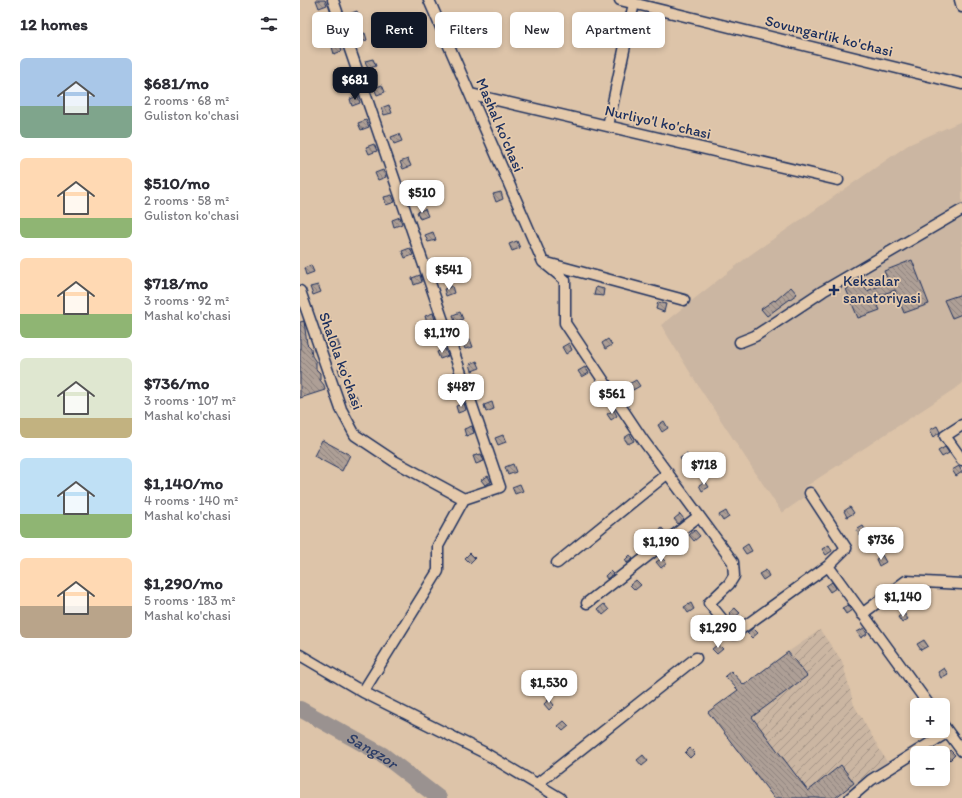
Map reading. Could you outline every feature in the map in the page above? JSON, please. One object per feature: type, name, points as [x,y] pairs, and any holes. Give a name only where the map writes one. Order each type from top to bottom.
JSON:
[{"type":"street","points":[[333,0],[500,487],[464,500],[438,546],[438,571],[363,692]]},
{"type":"street","name":"Mashal ko'chasi","points":[[429,0],[543,262],[565,280],[565,323],[643,440],[733,562],[734,576],[729,584],[709,603],[734,634],[828,566]]},
{"type":"street","name":"Sovungarlik ko'chasi","points":[[620,0],[962,84]]},
{"type":"street","points":[[960,0],[962,7]]},
{"type":"street","points":[[608,126],[634,3]]},
{"type":"street","name":"Nurliyo'l ko'chasi","points":[[471,94],[838,180]]},
{"type":"street","points":[[740,342],[755,336],[823,291],[962,210]]},
{"type":"street","points":[[543,262],[684,300]]},
{"type":"street","name":"Shalola ko'chasi","points":[[300,291],[341,409],[355,435],[394,461],[464,500]]},
{"type":"street","points":[[962,425],[945,436],[962,460]]},
{"type":"street","points":[[557,563],[668,473]]},
{"type":"street","points":[[810,493],[846,548],[828,566],[923,698]]},
{"type":"street","points":[[587,603],[699,516]]},
{"type":"street","points":[[862,614],[906,581],[962,584]]},
{"type":"street","points":[[300,655],[363,692],[483,752],[560,798]]},
{"type":"street","points":[[537,784],[696,658]]},
{"type":"street","points":[[950,735],[962,751]]},
{"type":"street","points":[[850,798],[871,780],[931,738]]},
{"type":"shaded area","name":"Keksalar sanatoriyasi","points":[[962,121],[962,384],[802,489],[805,497],[782,513],[699,387],[661,325],[750,255],[908,145]]},
{"type":"shaded area","points":[[820,630],[842,661],[854,705],[887,762],[839,798],[774,798],[708,712]]},
{"type":"building","points":[[316,0],[325,0],[327,5],[319,8]]},
{"type":"building","points":[[365,33],[367,40],[363,42],[363,34]]},
{"type":"building","points":[[332,48],[341,48],[342,51],[334,54]]},
{"type":"building","points":[[373,59],[376,66],[368,69],[365,61]]},
{"type":"building","points":[[349,70],[351,77],[343,80],[341,73]]},
{"type":"building","points":[[382,85],[385,92],[377,95],[374,88]]},
{"type":"building","points":[[358,96],[360,103],[352,106],[350,99]]},
{"type":"building","points":[[389,105],[392,113],[384,115],[381,108]]},
{"type":"building","points":[[366,120],[369,127],[361,130],[358,123]]},
{"type":"building","points":[[399,134],[402,141],[394,144],[391,137]]},
{"type":"building","points":[[374,144],[377,151],[369,154],[366,147]]},
{"type":"building","points":[[408,159],[411,166],[403,169],[400,162]]},
{"type":"building","points":[[383,170],[386,177],[378,180],[375,173]]},
{"type":"building","points":[[501,192],[503,199],[496,202],[493,194]]},
{"type":"building","points":[[392,195],[395,202],[386,205],[384,197]]},
{"type":"building","points":[[425,209],[428,216],[420,219],[417,212]]},
{"type":"building","points":[[400,217],[402,224],[394,227],[392,220]]},
{"type":"building","points":[[433,232],[436,240],[428,242],[425,235]]},
{"type":"building","points":[[517,241],[520,248],[512,251],[509,244]]},
{"type":"building","points":[[410,248],[413,255],[405,258],[402,251]]},
{"type":"building","points":[[912,260],[929,304],[904,313],[895,290],[874,297],[880,310],[858,318],[846,289],[863,282],[867,291],[889,282],[884,271]]},
{"type":"building","points":[[444,264],[446,271],[439,273],[436,266]]},
{"type":"building","points":[[311,265],[314,272],[306,275],[304,268]]},
{"type":"building","points":[[420,275],[422,282],[414,285],[412,278]]},
{"type":"building","points":[[318,285],[321,292],[313,295],[310,287]]},
{"type":"building","points":[[452,286],[454,293],[446,296],[444,289]]},
{"type":"building","points":[[596,287],[604,289],[603,296],[594,295]]},
{"type":"building","points":[[791,287],[797,294],[767,316],[761,309],[774,300],[775,301]]},
{"type":"building","points":[[962,294],[962,314],[952,318],[944,300]]},
{"type":"building","points":[[658,302],[666,304],[664,312],[656,309]]},
{"type":"building","points":[[460,312],[463,319],[455,322],[453,315]]},
{"type":"building","points":[[433,313],[435,320],[427,323],[425,316]]},
{"type":"building","points":[[329,315],[331,322],[323,325],[321,318]]},
{"type":"building","points":[[304,321],[307,344],[311,348],[312,356],[316,362],[316,369],[320,373],[320,380],[324,385],[325,390],[300,398],[300,322]]},
{"type":"building","points":[[337,339],[340,347],[332,349],[329,342]]},
{"type":"building","points":[[470,339],[473,347],[465,349],[462,342]]},
{"type":"building","points":[[608,339],[612,345],[605,349],[602,343]]},
{"type":"building","points":[[569,343],[572,350],[566,354],[562,347]]},
{"type":"building","points":[[445,349],[448,356],[440,359],[437,352]]},
{"type":"building","points":[[477,361],[480,368],[472,371],[470,364]]},
{"type":"building","points":[[346,365],[348,372],[340,375],[338,368]]},
{"type":"building","points":[[585,367],[589,373],[582,377],[578,371]]},
{"type":"building","points":[[455,376],[457,383],[449,386],[446,379]]},
{"type":"building","points":[[636,380],[640,386],[633,390],[629,384]]},
{"type":"building","points":[[598,387],[602,393],[596,397],[592,391]]},
{"type":"building","points":[[356,395],[359,402],[351,405],[348,398]]},
{"type":"building","points":[[492,402],[494,409],[486,412],[484,405]]},
{"type":"building","points":[[464,403],[466,410],[458,413],[456,406]]},
{"type":"building","points":[[614,410],[617,416],[611,420],[607,414]]},
{"type":"building","points":[[664,421],[668,428],[662,432],[658,425]]},
{"type":"building","points":[[472,426],[474,433],[466,436],[464,429]]},
{"type":"building","points":[[937,426],[940,432],[934,437],[930,430]]},
{"type":"building","points":[[630,434],[634,441],[628,444],[624,438]]},
{"type":"building","points":[[503,435],[506,442],[498,445],[495,438]]},
{"type":"building","points":[[322,440],[350,455],[342,471],[314,456]]},
{"type":"building","points":[[945,447],[949,453],[942,457],[938,451]]},
{"type":"building","points":[[481,454],[484,461],[476,464],[473,456]]},
{"type":"building","points":[[687,454],[691,460],[684,464],[680,458]]},
{"type":"building","points":[[513,464],[516,472],[508,475],[505,467]]},
{"type":"building","points":[[959,466],[962,472],[956,476],[952,470]]},
{"type":"building","points":[[488,476],[491,482],[485,485],[481,480]]},
{"type":"building","points":[[705,481],[709,487],[702,491],[699,485]]},
{"type":"building","points":[[520,484],[523,491],[515,494],[512,487]]},
{"type":"building","points":[[850,507],[854,513],[847,517],[844,511]]},
{"type":"building","points":[[726,511],[729,517],[723,521],[719,515]]},
{"type":"building","points":[[680,514],[684,519],[678,524],[674,519]]},
{"type":"building","points":[[863,526],[867,532],[860,536],[856,530]]},
{"type":"building","points":[[662,528],[666,533],[660,538],[656,533]]},
{"type":"building","points":[[695,530],[700,536],[694,541],[689,535]]},
{"type":"building","points":[[679,542],[684,548],[679,553],[674,547]]},
{"type":"building","points":[[748,544],[752,551],[746,554],[742,548]]},
{"type":"building","points":[[829,545],[832,551],[826,555],[822,549]]},
{"type":"building","points":[[470,553],[475,558],[470,563],[465,558]]},
{"type":"building","points":[[630,555],[633,559],[627,563],[625,560]]},
{"type":"building","points":[[882,555],[886,562],[879,566],[876,559]]},
{"type":"building","points":[[662,558],[667,563],[661,568],[656,562]]},
{"type":"building","points":[[766,570],[769,576],[763,580],[759,574]]},
{"type":"building","points":[[610,571],[613,574],[607,579],[605,576]]},
{"type":"building","points":[[636,580],[641,585],[635,590],[630,585]]},
{"type":"building","points":[[832,582],[836,588],[830,592],[826,586]]},
{"type":"building","points":[[691,603],[694,609],[688,613],[684,607]]},
{"type":"building","points":[[604,604],[609,610],[603,615],[598,609]]},
{"type":"building","points":[[848,605],[852,610],[846,614],[842,608]]},
{"type":"building","points":[[735,608],[740,613],[734,618],[729,613]]},
{"type":"building","points":[[904,613],[908,619],[902,623],[898,617]]},
{"type":"building","points":[[702,622],[707,628],[701,633],[696,627]]},
{"type":"building","points":[[753,628],[758,633],[752,638],[747,633]]},
{"type":"building","points":[[864,628],[867,634],[861,638],[857,632]]},
{"type":"building","points":[[924,640],[928,646],[921,650],[917,644]]},
{"type":"building","points":[[718,644],[723,649],[717,654],[712,649]]},
{"type":"building","points":[[788,652],[807,676],[752,717],[808,791],[841,765],[854,783],[835,798],[774,798],[708,712],[738,690],[725,676],[731,671],[744,685]]},
{"type":"building","points":[[944,668],[948,674],[941,678],[938,672]]},
{"type":"building","points":[[549,699],[554,705],[549,710],[544,704]]},
{"type":"building","points":[[564,721],[569,726],[563,731],[558,726]]},
{"type":"building","points":[[690,748],[695,753],[690,758],[685,753]]},
{"type":"building","points":[[950,750],[955,755],[950,760]]},
{"type":"building","points":[[643,755],[648,761],[642,766],[637,760]]},
{"type":"waterway","name":"Sangzor","points":[[300,709],[383,755],[439,798]]},
{"type":"place","name":"Keksalar sanatoriyasi","points":[[834,290]]}]
